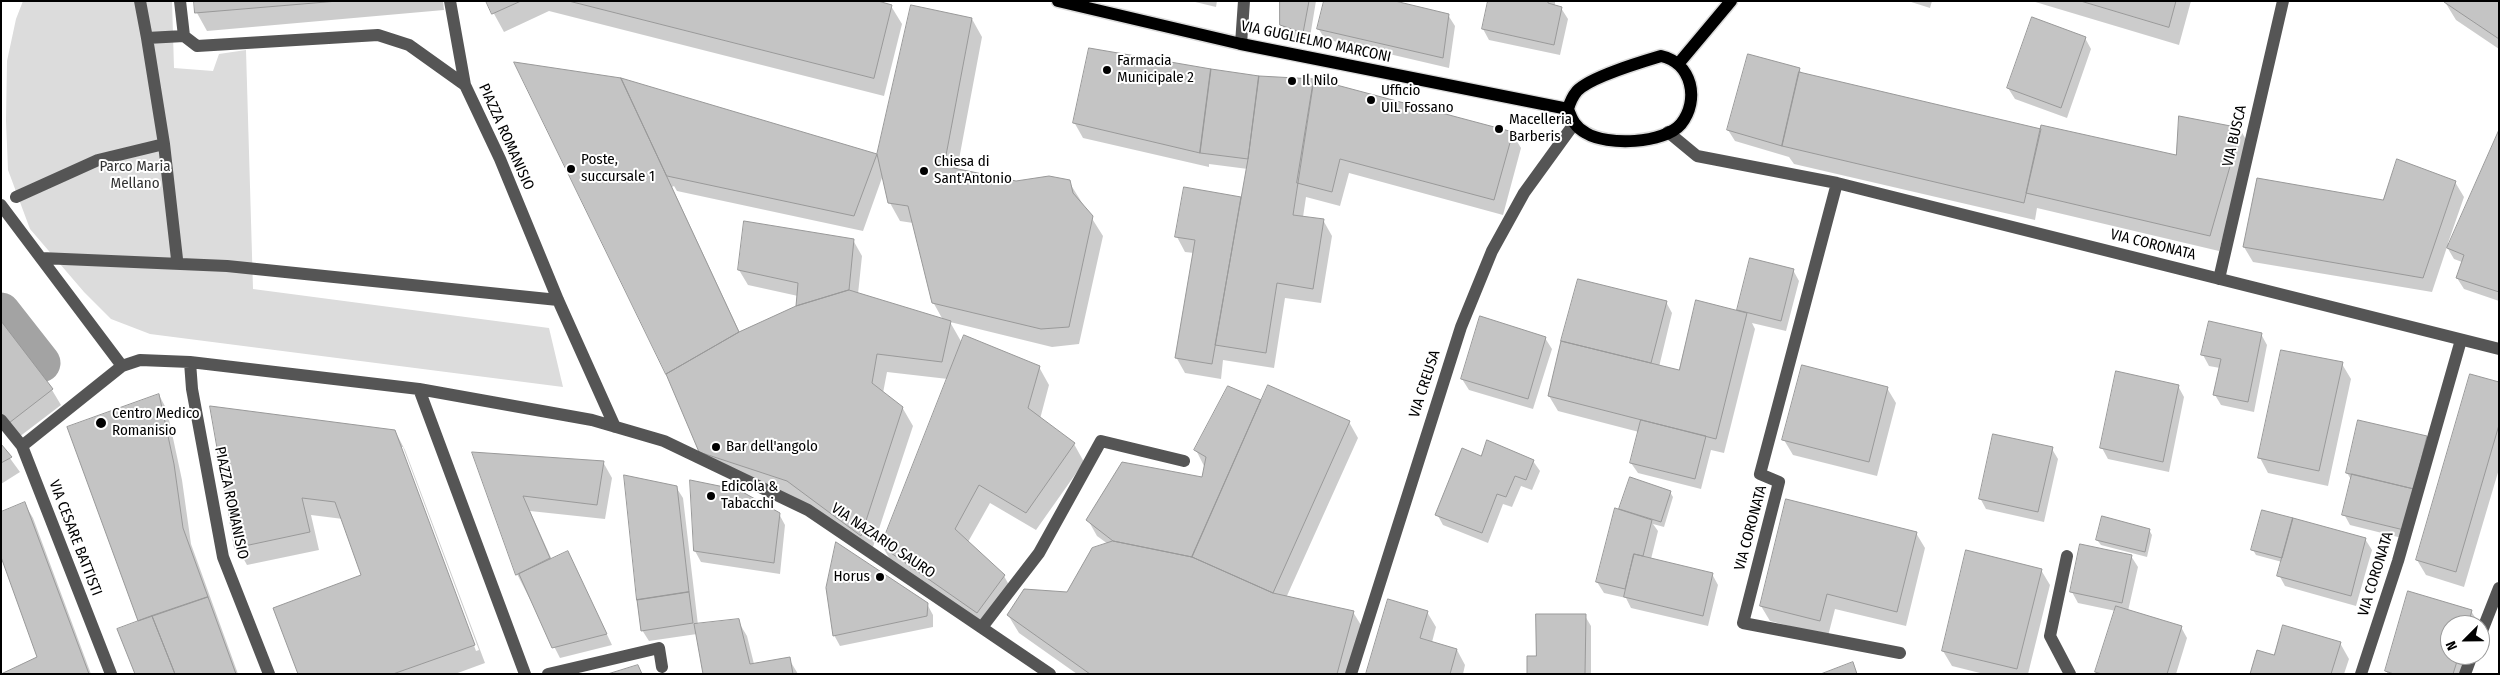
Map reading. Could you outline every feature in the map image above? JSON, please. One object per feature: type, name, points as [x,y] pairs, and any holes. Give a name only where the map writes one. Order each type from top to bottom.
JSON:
[{"type":"main road","name":"VIA GUGLIELMO MARCONI","points":[[1058,1],[1241,44],[1568,109]]},
{"type":"main road","points":[[1679,63],[1731,1]]},
{"type":"main road","points":[[1661,56],[1679,63],[1686,72],[1691,93],[1684,119],[1668,132],[1643,140],[1605,140],[1587,134],[1574,124],[1568,109],[1571,98],[1578,90],[1590,82],[1661,56]]},
{"type":"street","points":[[140,1],[164,144],[177,259]]},
{"type":"street","points":[[147,38],[184,36],[180,1]]},
{"type":"street","points":[[450,1],[465,85]]},
{"type":"street","points":[[1241,44],[1244,1]]},
{"type":"street","name":"VIA BUSCA","points":[[2219,279],[2283,1]]},
{"type":"street","name":"PIAZZA ROMANISIO","points":[[184,36],[198,46],[378,35],[409,45],[465,85],[500,159],[558,300],[615,427]]},
{"type":"street","name":"VIA CREUSA","points":[[1351,674],[1461,327],[1492,251],[1524,193],[1574,124]]},
{"type":"street","name":"VIA CORONATA","points":[[1668,132],[1697,156],[1837,183],[2499,349]]},
{"type":"street","points":[[16,197],[98,160],[164,144]]},
{"type":"street","name":"VIA CORONATA","points":[[1837,183],[1760,474],[1780,482],[1743,623],[1900,653]]},
{"type":"street","points":[[1,205],[122,366]]},
{"type":"street","points":[[41,258],[227,266],[558,300]]},
{"type":"street","name":"VIA CORONATA","points":[[2361,674],[2398,562],[2461,340]]},
{"type":"street","points":[[22,446],[122,366],[140,360],[190,362],[419,389],[576,417],[615,427]]},
{"type":"street","name":"PIAZZA ROMANISIO","points":[[190,362],[192,389],[222,557],[268,674]]},
{"type":"street","points":[[419,389],[525,674]]},
{"type":"street","name":"VIA CESARE BATTISTI","points":[[1,420],[22,446],[111,674]]},
{"type":"street","name":"VIA NAZARIO SAURO","points":[[615,427],[664,441],[808,510],[1050,674]]},
{"type":"street","points":[[982,627],[1039,553],[1100,441],[1184,461]]},
{"type":"street","points":[[2067,556],[2050,636],[2070,674]]},
{"type":"street","points":[[2488,615],[2499,588]]},
{"type":"street","points":[[548,674],[659,648],[662,667]]},
{"type":"green space","name":"Parco Maria Mellano","points":[[23,1],[172,1],[174,68],[213,71],[219,54],[246,50],[253,289],[549,328],[563,387],[150,334],[111,319],[84,292],[30,229],[8,170],[6,121],[7,61],[16,19]]},
{"type":"building","points":[[194,1],[338,1],[195,13]]},
{"type":"building","points":[[486,1],[521,1],[492,14]]},
{"type":"building","points":[[569,1],[878,1],[892,5],[874,78]]},
{"type":"building","points":[[1280,1],[1309,1],[1303,33],[1280,25]]},
{"type":"building","points":[[1324,1],[1395,1],[1449,14],[1443,58],[1317,29]]},
{"type":"building","points":[[1488,1],[1548,1],[1548,3],[1562,7],[1554,45],[1482,29]]},
{"type":"building","points":[[2081,1],[2176,1],[2169,27]]},
{"type":"building","points":[[2444,1],[2499,1],[2499,39],[2444,2]]},
{"type":"building","name":"Chiesa di Sant'Antonio","points":[[911,5],[972,18],[944,166],[1016,181],[1049,176],[1070,180],[1073,193],[1093,216],[1069,327],[1041,329],[932,303],[908,206],[888,203],[877,154]]},
{"type":"building","points":[[2032,17],[2086,37],[2061,108],[2007,88]]},
{"type":"building","points":[[1089,48],[1211,69],[1200,153],[1073,123]]},
{"type":"building","points":[[1748,54],[1800,68],[1782,146],[1727,130]]},
{"type":"building","points":[[514,62],[621,78],[739,332],[666,374]]},
{"type":"building","points":[[1211,69],[1259,76],[1248,159],[1200,153]]},
{"type":"building","points":[[1799,72],[2041,129],[2024,203],[1782,146]]},
{"type":"building","points":[[1259,76],[1314,79],[1293,215],[1324,219],[1313,289],[1277,283],[1266,353],[1215,345],[1248,159]]},
{"type":"building","points":[[621,78],[877,154],[854,216],[667,176]]},
{"type":"building","points":[[1314,79],[1513,132],[1494,200],[1340,159],[1332,192],[1297,183]]},
{"type":"building","points":[[2179,116],[2241,128],[2210,236],[2026,193],[2041,125],[2176,155]]},
{"type":"building","points":[[2499,130],[2499,292],[2456,278],[2464,255],[2447,248]]},
{"type":"building","points":[[2397,159],[2456,181],[2423,278],[2243,247],[2257,178],[2383,200]]},
{"type":"building","points":[[1184,187],[1241,197],[1212,364],[1175,358],[1195,240],[1175,237]]},
{"type":"building","points":[[744,221],[854,239],[849,290],[796,306],[798,283],[738,270]]},
{"type":"building","points":[[1750,258],[1794,269],[1781,321],[1737,310]]},
{"type":"building","points":[[1578,279],[1667,301],[1651,363],[1561,341]]},
{"type":"building","points":[[849,290],[951,321],[942,362],[877,354],[872,383],[903,407],[861,536],[787,481],[699,452],[666,374],[739,332],[796,306]]},
{"type":"building","points":[[1696,300],[1747,313],[1716,439],[1548,396],[1561,341],[1679,370]]},
{"type":"building","points":[[1480,316],[1546,337],[1528,399],[1461,379]]},
{"type":"building","points":[[1,321],[53,389],[9,423],[1,413]]},
{"type":"building","points":[[2209,321],[2262,333],[2248,402],[2213,395],[2221,359],[2201,355]]},
{"type":"building","points":[[964,335],[1040,366],[1028,408],[1075,443],[1026,513],[979,485],[955,529],[1005,575],[977,613],[881,546]]},
{"type":"building","points":[[2281,350],[2343,362],[2319,471],[2258,458]]},
{"type":"building","points":[[1802,365],[1888,387],[1869,462],[1782,440]]},
{"type":"building","points":[[2116,371],[2179,385],[2163,462],[2100,448]]},
{"type":"building","points":[[2470,374],[2499,382],[2499,425],[2456,572],[2416,560]]},
{"type":"building","points":[[1268,385],[1350,421],[1273,593],[1192,557]]},
{"type":"building","points":[[1228,386],[1261,400],[1192,557],[1113,541],[1086,520],[1122,462],[1202,477],[1206,457],[1194,450]]},
{"type":"building","points":[[159,394],[174,464],[183,528],[208,597],[138,621],[67,427]]},
{"type":"building","points":[[210,406],[395,430],[475,645],[393,674],[298,674],[273,608],[361,575],[335,502],[302,498],[310,532],[235,548]]},
{"type":"building","points":[[1641,420],[1706,436],[1695,479],[1630,463]]},
{"type":"building","points":[[2358,420],[2427,436],[2414,489],[2346,473]]},
{"type":"building","points":[[1993,434],[2053,447],[2038,512],[1979,499]]},
{"type":"building","points":[[1487,440],[1534,460],[1526,480],[1515,476],[1506,497],[1497,494],[1482,533],[1435,515],[1462,448],[1481,456]]},
{"type":"building","points":[[1,444],[12,457],[1,463]]},
{"type":"building","points":[[472,452],[604,461],[597,505],[523,496],[550,558],[516,575]]},
{"type":"building","points":[[2352,474],[2414,489],[2404,530],[2342,515]]},
{"type":"building","points":[[624,475],[677,486],[689,592],[637,600]]},
{"type":"building","points":[[1630,477],[1671,491],[1661,522],[1619,509]]},
{"type":"building","points":[[690,480],[739,490],[780,513],[774,563],[694,551]]},
{"type":"building","points":[[1786,499],[1917,532],[1897,612],[1827,594],[1820,621],[1760,606]]},
{"type":"building","points":[[25,502],[89,674],[1,674],[37,657],[1,557],[1,512]]},
{"type":"building","points":[[1615,508],[1652,520],[1643,556],[1634,554],[1625,589],[1596,582]]},
{"type":"building","points":[[2262,510],[2293,518],[2282,558],[2251,550]]},
{"type":"building","points":[[2102,516],[2150,529],[2145,552],[2096,540]]},
{"type":"building","points":[[2293,518],[2366,538],[2351,596],[2277,576]]},
{"type":"building","points":[[1113,541],[1192,557],[1273,593],[1354,611],[1337,674],[1090,674],[1007,615],[1024,589],[1067,592],[1092,548]]},
{"type":"building","points":[[836,542],[928,603],[927,616],[833,636],[826,588]]},
{"type":"building","points":[[2080,544],[2132,555],[2122,603],[2070,592]]},
{"type":"building","points":[[1966,550],[2042,569],[2017,669],[1942,651]]},
{"type":"building","points":[[568,551],[607,634],[552,648],[519,574]]},
{"type":"building","points":[[1634,554],[1713,573],[1703,616],[1624,597]]},
{"type":"building","points":[[2408,591],[2472,610],[2471,615],[2440,615],[2440,665],[2456,665],[2453,674],[2394,674],[2385,671]]},
{"type":"building","points":[[689,592],[693,623],[641,631],[637,600]]},
{"type":"building","points":[[208,597],[236,674],[175,674],[152,616]]},
{"type":"building","points":[[1388,599],[1428,611],[1420,638],[1457,649],[1450,674],[1366,674]]},
{"type":"building","points":[[2116,606],[2182,626],[2167,674],[2102,674],[2095,672]]},
{"type":"building","points":[[1536,614],[1586,614],[1585,674],[1527,674],[1527,656],[1536,656]]},
{"type":"building","points":[[152,616],[175,674],[135,674],[117,629]]},
{"type":"building","points":[[739,619],[750,664],[790,657],[793,674],[703,674],[694,624]]},
{"type":"building","points":[[2283,625],[2341,642],[2331,674],[2250,674],[2257,650],[2274,655]]},
{"type":"building","points":[[1853,662],[1857,674],[1821,674]]},
{"type":"building","points":[[638,665],[642,674],[608,674]]},
{"type":"waterway","points":[[1,312],[41,363]]},
{"type":"place","name":"Farmacia Municipale 2","points":[[1107,70]]},
{"type":"place","name":"Il Nilo","points":[[1292,81]]},
{"type":"place","name":"Ufficio UIL Fossano","points":[[1371,100]]},
{"type":"place","name":"Macelleria Barberis","points":[[1499,129]]},
{"type":"place","name":"Poste, succursale 1","points":[[571,169]]},
{"type":"place","name":"Chiesa di Sant'Antonio","points":[[924,171]]},
{"type":"place","name":"Centro Medico Romanisio","points":[[101,423]]},
{"type":"place","name":"Bar dell'angolo","points":[[716,447]]},
{"type":"place","name":"Edicola & Tabacchi","points":[[711,496]]},
{"type":"place","name":"Horus","points":[[880,577]]}]
